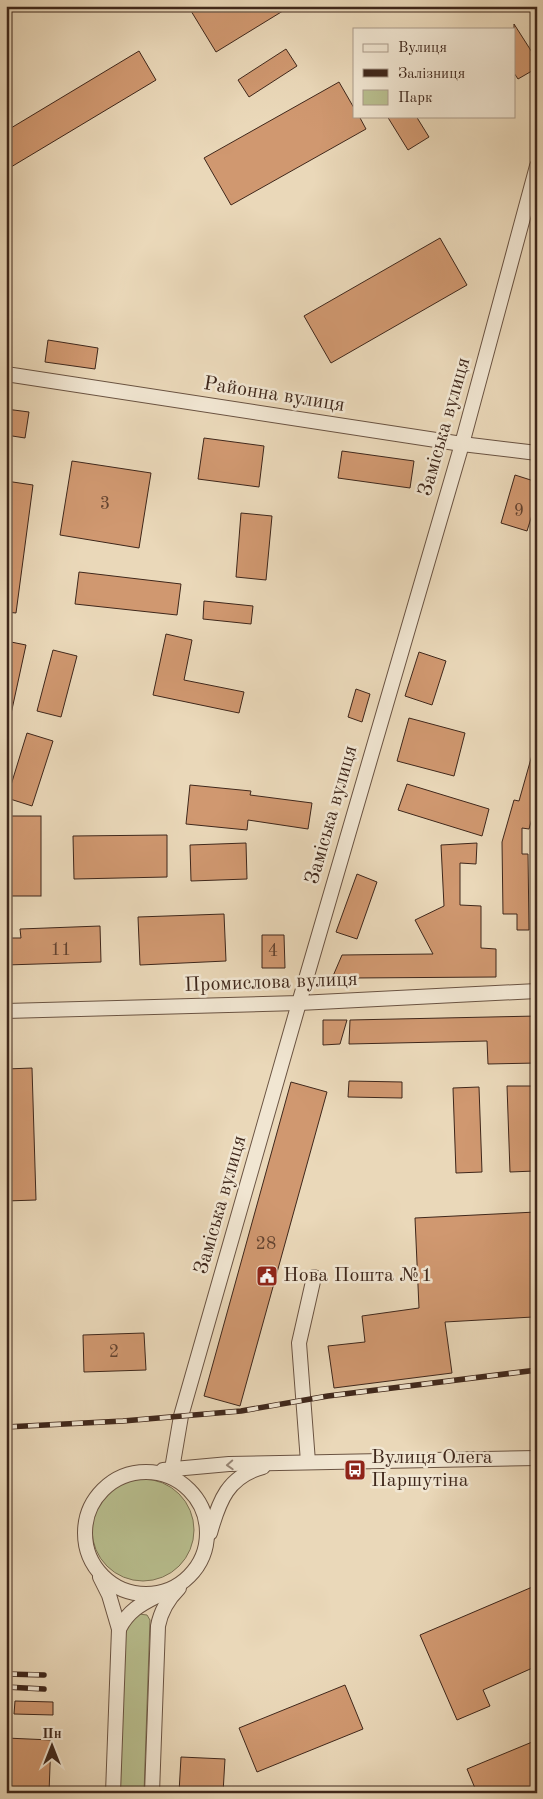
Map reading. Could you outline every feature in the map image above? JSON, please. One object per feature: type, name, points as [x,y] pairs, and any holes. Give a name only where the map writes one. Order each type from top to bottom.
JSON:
[{"type":"street","name":"Заміська вулиця","points":[[173,1473],[181,1416],[462,444],[537,166]]},
{"type":"street","name":"Районна вулиця","points":[[6,374],[462,444],[537,453]]},
{"type":"street","name":"Промислова вулиця","points":[[6,1011],[299,1003],[537,991]]},
{"type":"street","points":[[308,1462],[299,1343],[314,1277]]},
{"type":"street","points":[[113,1793],[119,1628],[110,1595],[87,1552],[84,1537],[87,1515],[97,1495],[114,1480],[135,1472],[173,1473],[230,1464],[537,1458]]},
{"type":"street","points":[[152,1793],[158,1626],[160,1616],[168,1599],[192,1574],[203,1557],[220,1500],[230,1486],[241,1476],[256,1469],[278,1463]]},
{"type":"street","points":[[173,1473],[200,1505],[207,1524],[206,1544]]},
{"type":"street","points":[[98,1572],[114,1586],[128,1592],[149,1595],[164,1592]]},
{"type":"street","points":[[119,1628],[131,1611],[182,1583],[192,1574]]},
{"type":"green space","points":[[143,1479],[162,1483],[179,1494],[190,1511],[194,1530],[190,1549],[179,1566],[162,1577],[143,1581],[124,1577],[107,1566],[96,1549],[92,1530],[96,1511],[107,1494],[124,1483]]},
{"type":"green space","points":[[139,1614],[147,1615],[150,1620],[144,1793],[120,1793],[125,1627]]},
{"type":"building","points":[[188,6],[291,6],[216,52]]},
{"type":"building","points":[[514,24],[537,60],[537,68],[518,79],[516,76],[516,28],[514,28]]},
{"type":"building","points":[[286,49],[297,66],[249,97],[238,80]]},
{"type":"building","points":[[139,51],[156,80],[6,170],[6,131]]},
{"type":"building","points":[[339,82],[353,106],[353,118],[360,118],[366,129],[231,205],[204,158]]},
{"type":"building","points":[[388,118],[417,118],[429,137],[408,150]]},
{"type":"building","points":[[440,238],[467,285],[331,363],[304,316]]},
{"type":"building","points":[[48,340],[98,348],[95,369],[45,362]]},
{"type":"building","points":[[6,409],[29,412],[25,438],[6,435]]},
{"type":"building","points":[[204,438],[264,446],[259,487],[198,479]]},
{"type":"building","points":[[342,451],[414,461],[410,488],[338,478]]},
{"type":"building","points":[[72,461],[151,473],[139,548],[60,535]]},
{"type":"building","points":[[515,475],[537,482],[537,499],[527,531],[501,523]]},
{"type":"building","points":[[6,481],[33,485],[16,613],[6,612]]},
{"type":"building","points":[[241,513],[272,516],[266,580],[236,577]]},
{"type":"building","points":[[79,572],[181,584],[177,615],[75,604]]},
{"type":"building","points":[[204,601],[253,606],[251,624],[203,619]]},
{"type":"building","points":[[166,634],[192,640],[184,680],[244,692],[239,713],[153,695]]},
{"type":"building","points":[[6,641],[26,645],[11,714],[6,713]]},
{"type":"building","points":[[53,650],[77,656],[61,717],[37,711]]},
{"type":"building","points":[[419,652],[446,661],[432,705],[405,696]]},
{"type":"building","points":[[356,689],[370,694],[362,722],[348,717]]},
{"type":"building","points":[[409,718],[465,733],[454,776],[397,761]]},
{"type":"building","points":[[27,733],[53,741],[32,806],[7,798]]},
{"type":"building","points":[[534,748],[537,748],[537,801],[529,829],[522,828],[522,854],[528,854],[529,930],[517,930],[517,914],[503,914],[502,842],[514,800],[519,801]]},
{"type":"building","points":[[407,784],[489,809],[482,836],[398,810]]},
{"type":"building","points":[[190,785],[251,791],[250,795],[312,803],[308,829],[248,820],[247,830],[186,824]]},
{"type":"building","points":[[6,816],[41,816],[41,896],[6,896]]},
{"type":"building","points":[[167,835],[167,877],[74,879],[73,836]]},
{"type":"building","points":[[246,843],[247,879],[191,881],[190,845]]},
{"type":"building","points":[[477,843],[476,864],[460,863],[460,905],[481,906],[481,948],[496,949],[496,977],[353,978],[350,983],[333,976],[342,955],[433,954],[415,920],[444,906],[441,845]]},
{"type":"building","points":[[357,874],[377,882],[357,939],[336,932]]},
{"type":"building","points":[[224,914],[226,961],[140,965],[138,917]]},
{"type":"building","points":[[100,926],[101,962],[6,965],[6,938],[21,938],[20,929]]},
{"type":"building","points":[[262,935],[284,935],[285,968],[262,968]]},
{"type":"building","points":[[537,1016],[537,1063],[488,1064],[487,1041],[349,1044],[350,1020]]},
{"type":"building","points":[[323,1020],[347,1020],[340,1044],[323,1045]]},
{"type":"building","points":[[32,1068],[36,1200],[6,1201],[6,1069]]},
{"type":"building","points":[[349,1081],[402,1082],[402,1098],[348,1097]]},
{"type":"building","points":[[291,1082],[327,1092],[240,1406],[204,1396]]},
{"type":"building","points":[[507,1086],[533,1086],[535,1171],[510,1172]]},
{"type":"building","points":[[479,1087],[482,1172],[456,1173],[453,1088]]},
{"type":"building","points":[[536,1212],[533,1317],[445,1322],[452,1373],[334,1388],[328,1346],[365,1342],[362,1316],[419,1308],[415,1218]]},
{"type":"building","points":[[144,1333],[146,1370],[84,1372],[83,1335]]},
{"type":"building","points":[[537,1585],[537,1666],[483,1690],[490,1706],[457,1720],[420,1635]]},
{"type":"building","points":[[345,1685],[363,1729],[257,1772],[239,1728]]},
{"type":"building","points":[[15,1701],[53,1702],[53,1715],[14,1714]]},
{"type":"building","points":[[6,1738],[51,1740],[49,1793],[6,1793]]},
{"type":"building","points":[[537,1740],[537,1793],[477,1793],[467,1769]]},
{"type":"building","points":[[181,1757],[225,1759],[223,1793],[179,1793]]},
{"type":"railway","points":[[6,1427],[123,1421],[241,1411],[328,1396],[537,1370]]},
{"type":"railway","points":[[6,1674],[44,1675]]},
{"type":"railway","points":[[6,1687],[44,1689]]},
{"type":"place","name":"Нова Пошта №1","points":[[267,1276]]},
{"type":"place","name":"Вулиця Олега Паршутіна","points":[[355,1470]]}]
